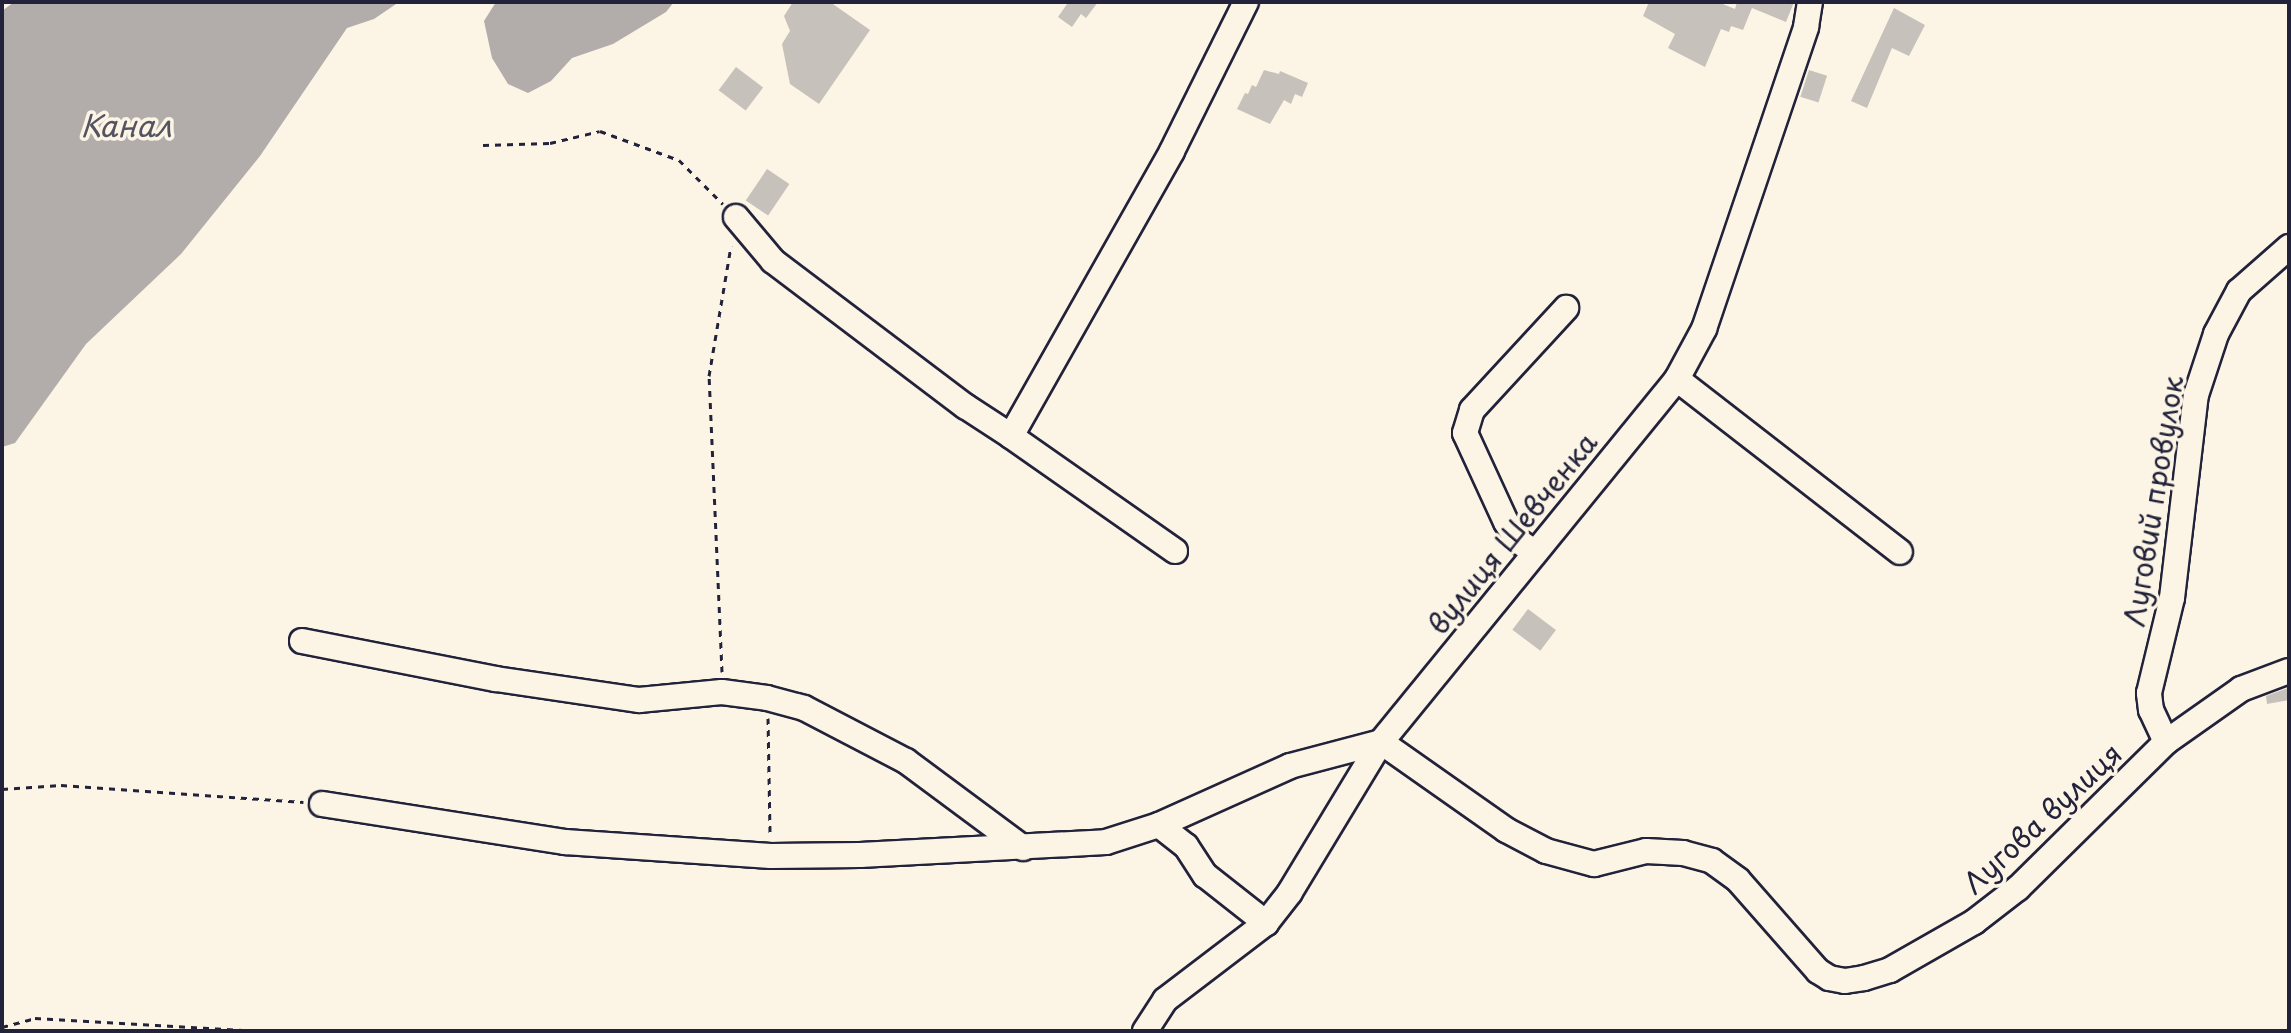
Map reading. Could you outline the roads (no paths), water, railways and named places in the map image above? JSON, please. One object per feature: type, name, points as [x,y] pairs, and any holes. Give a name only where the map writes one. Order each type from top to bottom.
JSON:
[{"type":"street","points":[[1011,436],[1172,151],[1246,2]]},
{"type":"street","name":"вулиця Шевченка","points":[[1145,1031],[1165,1000],[1266,923],[1290,892],[1381,742],[1677,379],[1704,329],[1806,27],[1810,2]]},
{"type":"street","points":[[736,217],[773,261],[965,406],[1175,551]]},
{"type":"street","name":"Луговий провулок","points":[[2166,742],[2151,710],[2149,693],[2172,598],[2196,395],[2216,334],[2239,291],[2289,247]]},
{"type":"street","points":[[1534,552],[1518,541],[1506,522],[1465,433],[1472,410],[1566,308]]},
{"type":"street","points":[[1677,379],[1900,552]]},
{"type":"street","points":[[302,641],[496,679],[639,700],[722,692],[767,698],[804,708],[847,727],[906,761],[1023,848]]},
{"type":"street","name":"Лугова вулиця","points":[[1381,742],[1506,830],[1557,855],[1594,864],[1646,851],[1666,851],[1712,861],[1738,880],[1818,971],[1829,978],[1845,981],[1890,970],[1974,922],[2018,888],[2166,742],[2241,689],[2289,671]]},
{"type":"street","points":[[322,804],[565,842],[771,856],[1023,848],[1106,842],[1159,825],[1290,766],[1381,742]]},
{"type":"street","points":[[1159,825],[1186,846],[1205,875],[1266,923]]},
{"type":"water","name":"Канал","points":[[14,2],[399,2],[374,19],[347,28],[260,156],[181,254],[86,344],[15,443],[2,447],[2,11]]},
{"type":"water","points":[[496,2],[674,2],[666,12],[613,44],[572,58],[551,81],[528,93],[508,84],[492,58],[484,21]]}]
